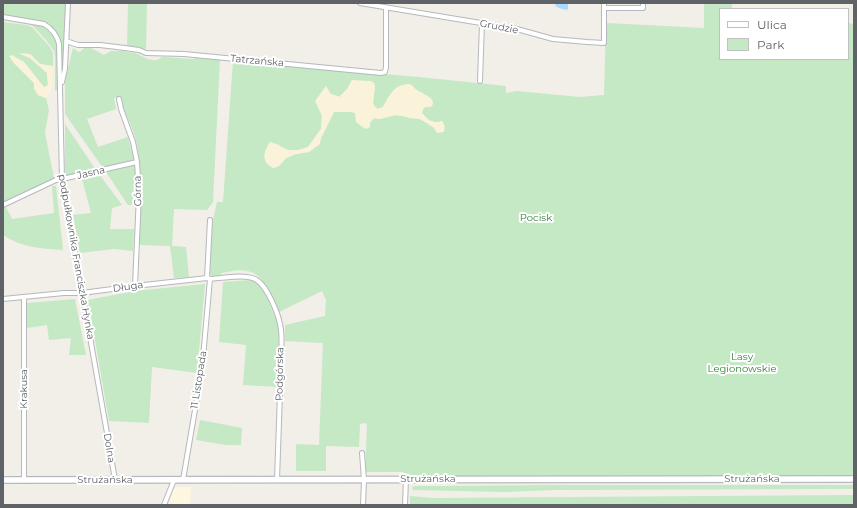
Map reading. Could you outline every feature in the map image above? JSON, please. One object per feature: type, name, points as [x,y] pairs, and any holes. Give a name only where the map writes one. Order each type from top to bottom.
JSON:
[{"type":"main road","name":"Strużańska","points":[[3,480],[854,479]]},
{"type":"street","points":[[60,83],[63,80],[66,69],[68,3]]},
{"type":"street","name":"Grudzie","points":[[360,3],[482,23],[553,39],[604,43],[604,8]]},
{"type":"street","points":[[394,3],[395,9]]},
{"type":"street","points":[[604,3],[604,8],[643,6]]},
{"type":"street","name":"Tatrzańska","points":[[66,41],[78,45],[100,45],[139,50],[146,53],[184,54],[381,73],[385,72],[386,68],[386,7]]},
{"type":"street","name":"podpułkownika Franciszka Hynka","points":[[3,17],[44,24],[55,34],[59,44],[62,179],[104,416]]},
{"type":"street","points":[[480,81],[482,23]]},
{"type":"street","name":"Górna","points":[[118,99],[120,109],[133,142],[137,162],[139,194],[135,286]]},
{"type":"street","name":"Jasna","points":[[3,205],[56,180],[137,162]]},
{"type":"street","name":"11 Listopada","points":[[182,480],[202,369],[209,278],[210,220]]},
{"type":"street","name":"Długa","points":[[3,299],[64,293],[82,293],[209,278],[246,276],[252,278]]},
{"type":"street","name":"Podgórska","points":[[252,278],[259,281],[266,289],[281,325],[277,480]]},
{"type":"street","name":"Krakusa","points":[[24,297],[24,480]]},
{"type":"street","name":"Dolna","points":[[104,416],[114,480]]},
{"type":"street","points":[[362,453],[364,480],[362,505]]},
{"type":"street","points":[[405,505],[406,479]]},
{"type":"street","points":[[164,505],[174,480]]},
{"type":"shaded area","points":[[191,487],[190,505],[171,505],[171,503],[169,503],[174,488]]},
{"type":"green space","points":[[3,3],[66,3],[64,67],[62,75],[62,52],[56,32],[43,22],[3,16]]},
{"type":"green space","points":[[128,3],[147,3],[146,49],[127,47]]},
{"type":"green space","points":[[704,3],[732,3],[732,8],[719,8],[719,60],[849,60],[849,23],[854,24],[854,476],[409,476],[402,472],[365,472],[367,424],[364,423],[360,424],[359,447],[326,446],[326,471],[296,471],[296,444],[319,445],[323,343],[285,341],[285,325],[325,316],[326,300],[322,291],[279,312],[263,281],[253,273],[244,270],[237,270],[221,273],[221,276],[212,276],[209,273],[212,224],[217,202],[223,202],[233,61],[506,86],[506,93],[517,91],[580,97],[604,95],[606,23],[704,28]],"holes":[[[408,84],[412,85],[415,89],[431,98],[433,102],[432,106],[425,107],[422,113],[429,120],[437,122],[433,127],[420,119],[396,115],[380,119],[374,118],[370,123],[370,126],[355,113],[334,112],[321,138],[309,152],[296,154],[286,158],[279,166],[273,168],[276,143],[288,150],[299,150],[308,147],[321,129],[322,116],[331,94],[339,97],[347,89],[375,86],[373,102],[374,106],[378,109],[383,107],[390,95],[399,87]]]},
{"type":"green space","points":[[3,19],[39,25],[51,33],[57,47],[59,89],[55,91],[54,51],[46,40],[32,25]]},
{"type":"green space","points":[[3,22],[32,27],[49,46],[53,53],[53,66],[40,64],[30,54],[20,54],[30,58],[47,73],[48,85],[44,88],[24,62],[10,56],[14,63],[34,83],[38,95],[46,98],[49,110],[45,133],[54,178],[3,203]]},
{"type":"green space","points":[[88,47],[104,55],[111,51],[123,51],[135,53],[153,60],[157,60],[162,57],[193,59],[199,57],[220,59],[213,202],[207,210],[174,209],[172,246],[186,247],[189,277],[174,278],[170,246],[139,245],[141,191],[140,164],[135,137],[120,96],[114,98],[116,109],[87,119],[98,147],[128,137],[134,160],[103,168],[65,114],[65,81],[73,48],[80,52],[84,48]]},
{"type":"green space","points":[[65,124],[96,170],[66,178]]},
{"type":"green space","points":[[135,165],[137,187],[135,205],[128,205],[106,172]]},
{"type":"green space","points":[[99,174],[122,205],[112,208],[110,229],[134,229],[133,251],[114,249],[80,253],[73,215],[91,213],[82,179]]},
{"type":"green space","points":[[52,186],[56,186],[63,250],[24,245],[3,235],[3,208],[6,207],[12,219],[54,213]]},
{"type":"green space","points":[[255,280],[263,289],[279,326],[278,387],[243,385],[246,345],[219,342],[223,282]]},
{"type":"green space","points":[[205,284],[197,373],[152,367],[149,423],[109,421],[88,300],[134,291]]},
{"type":"green space","points":[[75,299],[86,355],[69,355],[71,338],[49,340],[47,325],[27,328],[27,303]]},
{"type":"green space","points":[[200,420],[242,428],[241,445],[226,445],[196,440]]},
{"type":"green space","points":[[547,485],[854,485],[854,489],[553,490],[505,492],[413,490],[412,487]]},
{"type":"green space","points":[[854,495],[854,505],[410,505],[410,496],[432,498]]},
{"type":"sand","points":[[19,53],[30,54],[40,64],[53,66],[52,86],[46,98],[38,95],[34,89],[34,83],[9,56],[12,55],[24,62],[44,87],[48,85],[47,73],[30,58]]},
{"type":"sand","points":[[352,80],[371,81],[374,83],[373,102],[374,106],[378,109],[383,107],[394,90],[406,84],[411,85],[432,100],[432,106],[425,107],[422,113],[430,121],[442,121],[444,124],[444,132],[437,133],[433,127],[420,119],[396,115],[379,119],[374,118],[370,122],[370,127],[366,129],[356,122],[355,113],[334,112],[321,138],[320,144],[309,152],[296,154],[286,158],[279,166],[273,168],[266,163],[264,156],[270,142],[285,150],[292,151],[308,147],[321,129],[322,116],[315,101],[326,86],[331,94],[340,97]]},
{"type":"water","points":[[556,3],[568,3],[568,9],[566,10],[555,6]]},
{"type":"park label","name":"Pocisk","points":[[536,218]]},
{"type":"park label","name":"Lasy Legionowskie","points":[[742,362]]}]
